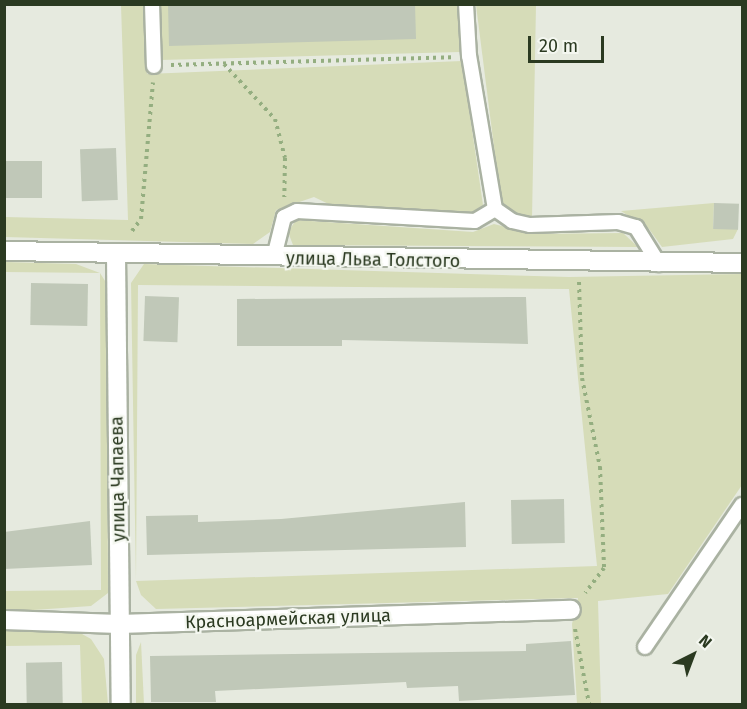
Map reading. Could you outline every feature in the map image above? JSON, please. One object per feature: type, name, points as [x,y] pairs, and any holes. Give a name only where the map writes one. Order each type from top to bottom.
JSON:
[{"type":"street","name":"улица Льва Толстого","points":[[4,251],[578,264],[742,263]]},
{"type":"street","name":"улица Чапаева","points":[[116,254],[121,705]]},
{"type":"street","name":"Красноармейская улица","points":[[4,621],[119,624],[571,610]]},
{"type":"lane","points":[[152,4],[154,66]]},
{"type":"lane","points":[[466,4],[469,56],[495,209]]},
{"type":"lane","points":[[274,257],[284,218],[297,211],[475,221],[495,209]]},
{"type":"lane","points":[[495,209],[530,225],[618,222],[636,227],[659,264]]},
{"type":"lane","points":[[645,647],[742,505]]},
{"type":"path","points":[[116,254],[141,219],[154,66],[469,56]]},
{"type":"path","points":[[223,64],[275,119],[285,158],[284,218]]},
{"type":"path","points":[[578,264],[582,378],[600,467],[604,568],[571,610],[590,705]]},
{"type":"green space","points":[[121,5],[145,5],[147,74],[462,61],[483,205],[471,214],[339,209],[314,197],[276,210],[270,232],[253,244],[5,237],[5,217],[128,220]]},
{"type":"green space","points":[[158,5],[458,5],[460,52],[160,60]]},
{"type":"green space","points":[[476,5],[536,5],[532,218],[514,214],[501,202]]},
{"type":"green space","points":[[714,203],[713,229],[738,229],[733,239],[662,247],[649,229],[621,211]]},
{"type":"green space","points":[[296,220],[473,232],[494,224],[534,234],[623,233],[638,247],[293,245],[288,232]]},
{"type":"green space","points":[[5,262],[76,264],[100,273],[5,272]]},
{"type":"green space","points":[[144,264],[569,277],[742,274],[742,485],[668,594],[598,601],[601,704],[577,704],[572,624],[578,598],[156,609],[141,595],[136,581],[131,283]],"holes":[[[138,285],[569,289],[597,566],[136,581]]]},
{"type":"green space","points":[[100,273],[107,284],[108,593],[91,606],[5,612],[4,591],[101,590]]},
{"type":"green space","points":[[4,629],[73,629],[91,639],[104,659],[108,704],[82,704],[80,645],[5,646]]},
{"type":"green space","points":[[141,642],[144,704],[136,704],[136,655]]},
{"type":"building","points":[[168,4],[415,4],[416,39],[169,46]]},
{"type":"building","points":[[116,148],[118,200],[82,201],[80,149]]},
{"type":"building","points":[[4,161],[42,161],[42,198],[4,198]]},
{"type":"building","points":[[714,203],[739,204],[738,230],[713,229]]},
{"type":"building","points":[[31,283],[88,284],[87,326],[30,325]]},
{"type":"building","points":[[145,296],[179,297],[177,342],[143,341]]},
{"type":"building","points":[[526,297],[528,344],[342,340],[342,346],[237,346],[237,299]]},
{"type":"building","points":[[564,499],[565,543],[512,544],[511,500]]},
{"type":"building","points":[[465,502],[466,547],[147,555],[146,516],[198,515],[198,522],[281,519]]},
{"type":"building","points":[[90,521],[92,565],[4,569],[4,532]]},
{"type":"building","points":[[571,641],[575,695],[459,701],[458,686],[407,688],[406,682],[215,691],[216,702],[151,702],[150,656],[526,651],[526,644]]},
{"type":"building","points":[[62,662],[63,704],[27,704],[26,663]]}]
